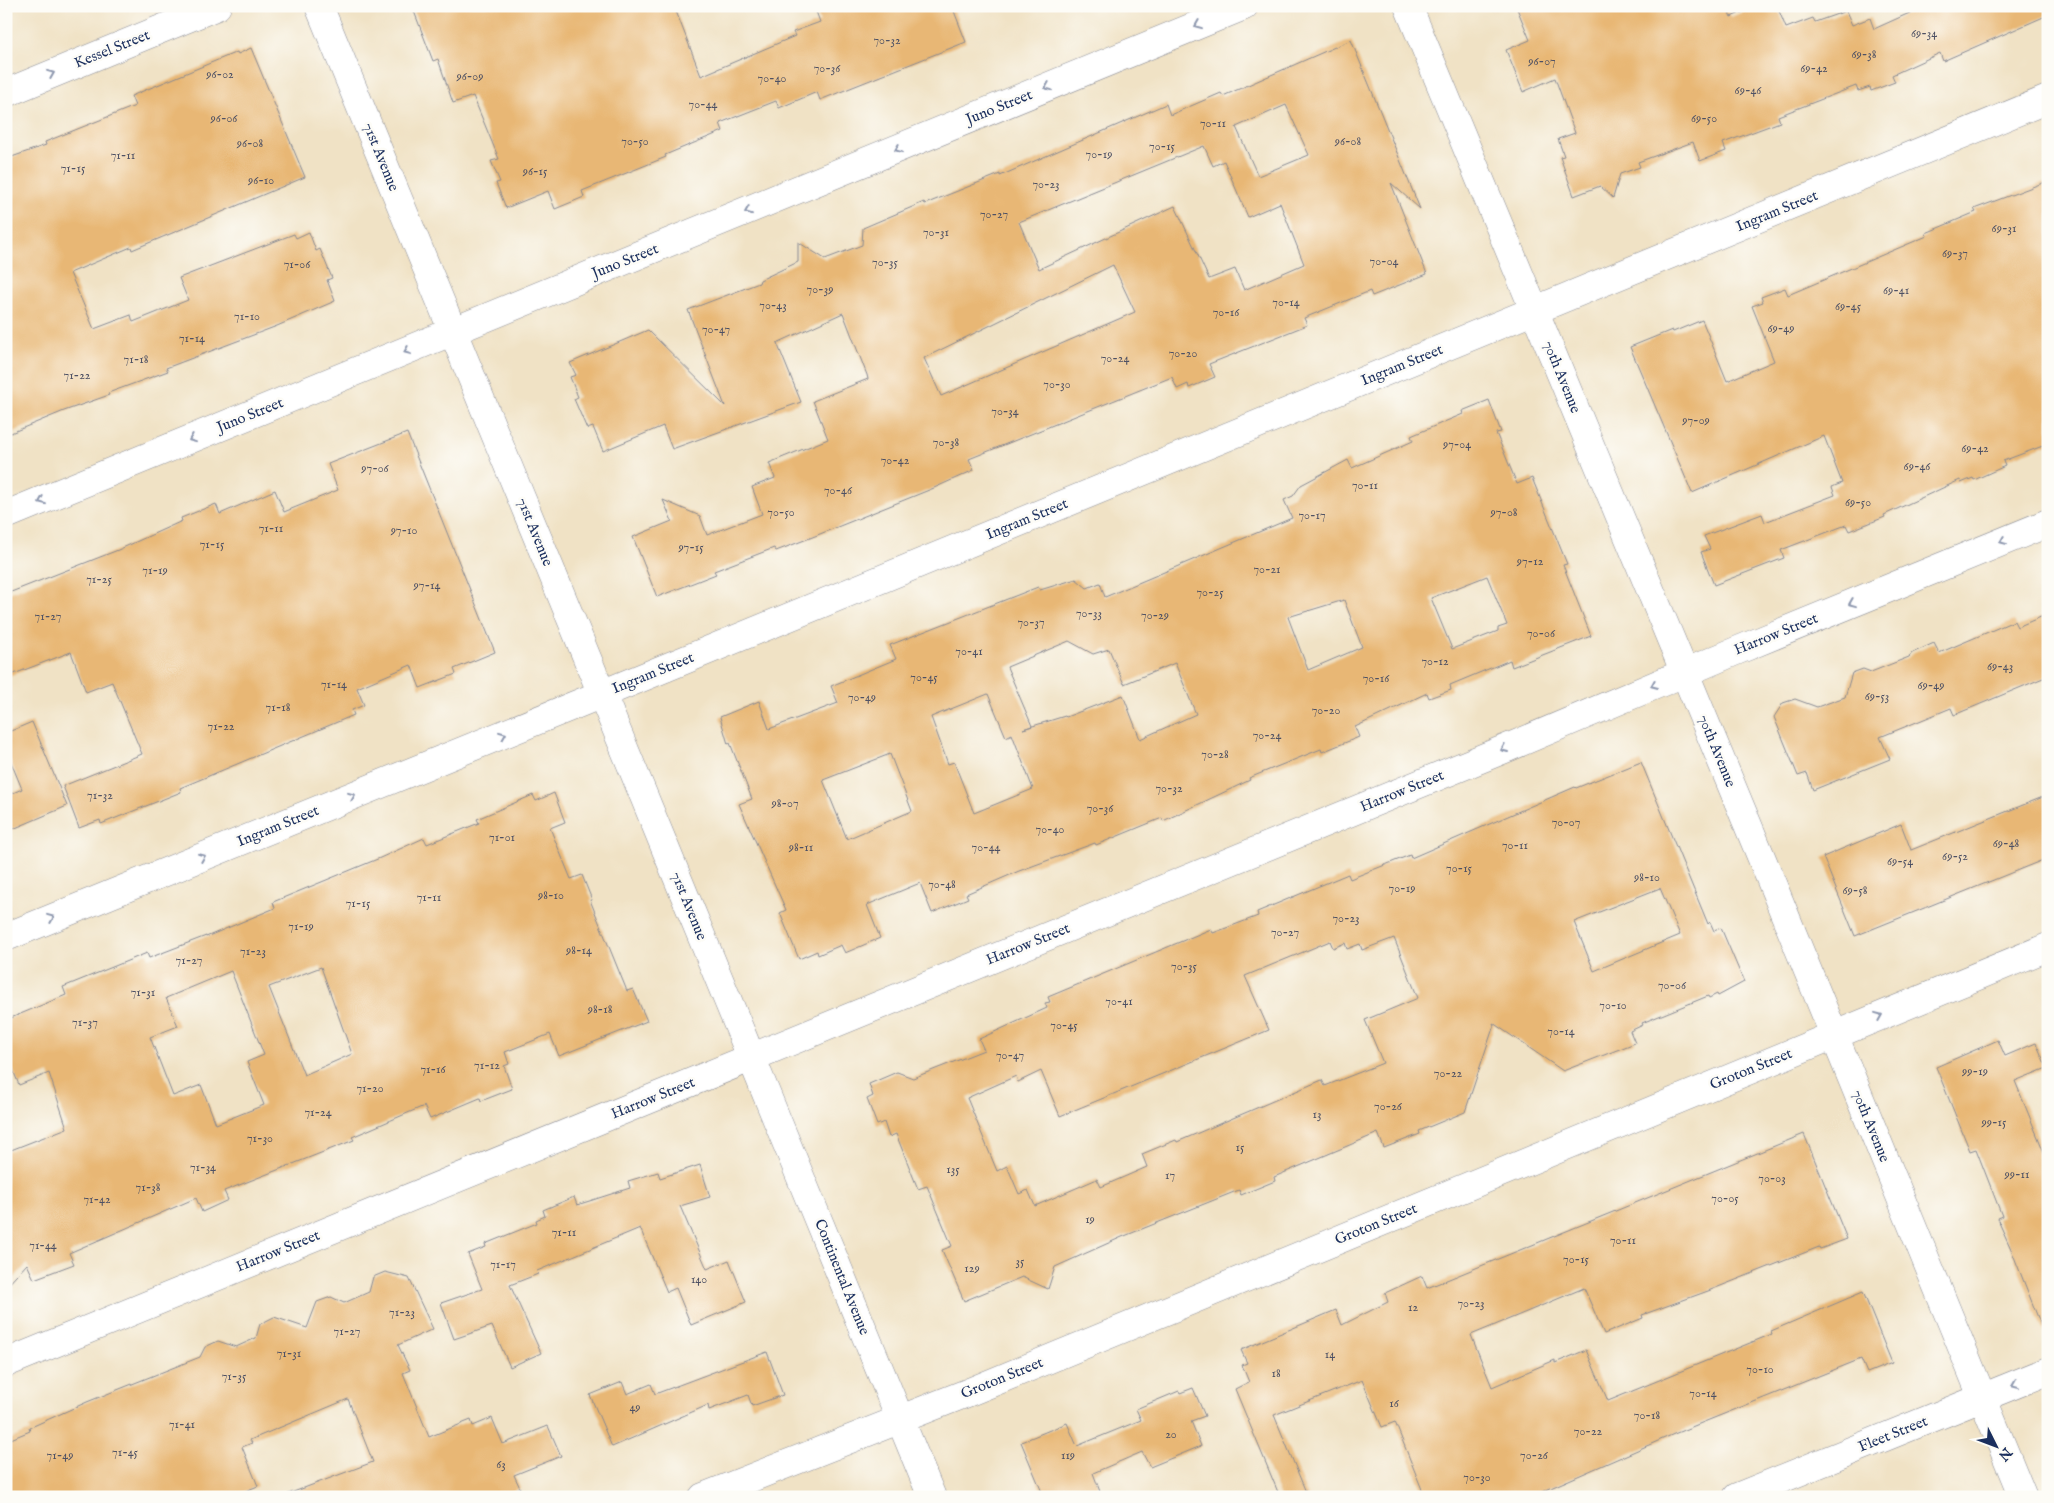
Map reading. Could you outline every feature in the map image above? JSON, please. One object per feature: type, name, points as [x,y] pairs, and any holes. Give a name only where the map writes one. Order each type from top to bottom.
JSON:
[{"type":"street","name":"Kessel Street","points":[[6,93],[217,6]]},
{"type":"street","name":"71st Avenue","points":[[319,6],[751,1058]]},
{"type":"street","name":"Juno Street","points":[[6,515],[1244,6]]},
{"type":"street","name":"70th Avenue","points":[[1408,6],[2023,1497]]},
{"type":"street","name":"Ingram Street","points":[[6,937],[2048,99]]},
{"type":"street","name":"Harrow Street","points":[[6,1363],[1507,748],[1684,672],[2048,523]]},
{"type":"street","name":"Groton Street","points":[[703,1497],[900,1420],[2048,947]]},
{"type":"street","name":"Continental Avenue","points":[[751,1058],[932,1497]]},
{"type":"street","name":"Fleet Street","points":[[1737,1497],[2048,1371]]},
{"type":"building","points":[[412,6],[674,6],[701,76],[795,36],[793,32],[820,22],[814,6],[952,6],[966,42],[820,100],[817,92],[779,108],[776,101],[720,123],[723,131],[665,155],[666,157],[582,191],[584,197],[555,209],[548,191],[506,208],[496,183],[500,182],[491,161],[499,159],[473,96],[453,103],[438,59],[433,61]]},
{"type":"building","points":[[1516,6],[1726,6],[1731,17],[1757,6],[1777,6],[1786,28],[1813,18],[1815,22],[1846,11],[1852,25],[1870,18],[1874,29],[1925,6],[2048,6],[2048,15],[1943,61],[1940,53],[1892,75],[1895,82],[1871,91],[1870,87],[1858,91],[1856,86],[1778,116],[1780,122],[1723,143],[1726,151],[1700,161],[1693,142],[1638,162],[1640,167],[1620,174],[1613,198],[1600,186],[1574,196],[1560,157],[1564,156],[1558,139],[1575,133],[1555,78],[1523,92],[1506,50],[1530,40]]},
{"type":"building","points":[[1351,40],[1420,209],[1391,183],[1427,274],[1372,296],[1370,291],[1304,318],[1307,325],[1209,364],[1215,377],[1189,388],[1188,384],[1177,389],[1172,377],[969,459],[974,470],[934,488],[776,551],[774,548],[714,571],[716,574],[657,597],[633,537],[672,521],[663,500],[700,516],[707,535],[762,514],[752,487],[775,478],[769,463],[828,439],[813,401],[868,379],[867,375],[843,313],[777,343],[801,402],[672,449],[663,426],[603,451],[593,427],[587,429],[574,399],[578,397],[570,377],[576,375],[570,363],[648,330],[725,406],[688,310],[759,283],[760,280],[798,262],[798,242],[825,259],[862,245],[863,228],[924,202],[925,204],[1000,174],[1000,176],[1166,104],[1170,115],[1221,93],[1223,96]],"holes":[[[1286,105],[1309,155],[1258,176],[1236,127]],[[1204,146],[1213,166],[1224,161],[1248,217],[1280,203],[1304,264],[1244,290],[1235,269],[1209,279],[1175,206],[1039,269],[1019,222]],[[1113,265],[1135,312],[941,396],[924,358]]]},
{"type":"building","points":[[251,48],[305,177],[132,250],[131,247],[70,273],[94,329],[131,315],[133,322],[188,300],[179,278],[294,234],[296,238],[309,232],[316,251],[320,249],[332,278],[327,280],[335,301],[277,326],[166,368],[168,371],[108,393],[109,395],[6,435],[6,159],[46,145],[45,142],[135,106],[131,96]]},
{"type":"building","points":[[2048,181],[2048,444],[2003,461],[2005,466],[1974,480],[1973,478],[1961,483],[1960,480],[1884,515],[1885,517],[1849,531],[1846,525],[1781,550],[1784,558],[1714,585],[1701,552],[1710,549],[1704,536],[1762,514],[1765,522],[1835,495],[1832,487],[1842,483],[1824,436],[1692,493],[1630,347],[1702,320],[1727,381],[1774,361],[1752,306],[1763,302],[1761,297],[1785,288],[1788,295],[1927,236],[1926,233],[1976,212],[1974,209]]},
{"type":"building","points":[[1489,400],[1501,432],[1496,433],[1517,484],[1532,478],[1567,564],[1563,565],[1591,636],[1512,667],[1510,660],[1450,685],[1451,690],[1429,698],[1427,693],[1355,727],[1359,737],[1322,752],[1321,749],[1249,778],[1250,780],[1163,821],[1162,818],[1096,845],[1095,843],[1019,871],[966,894],[968,898],[932,913],[920,883],[867,905],[880,938],[845,953],[841,945],[818,955],[817,951],[799,959],[780,913],[786,910],[739,804],[752,799],[730,743],[728,744],[720,717],[759,701],[769,729],[838,703],[831,686],[896,659],[890,645],[1038,587],[1040,590],[1076,579],[1087,588],[1100,583],[1105,597],[1292,518],[1284,500],[1293,496],[1301,485],[1348,460],[1352,468],[1413,441],[1411,436],[1463,414],[1462,411]],"holes":[[[1487,576],[1507,625],[1498,628],[1498,631],[1452,649],[1431,598]],[[1344,600],[1362,647],[1308,670],[1288,617]],[[1069,641],[1093,654],[1109,649],[1124,684],[1175,663],[1196,714],[1140,739],[1123,695],[1066,717],[1023,729],[1032,726],[1007,667]],[[988,694],[1006,737],[1012,734],[1033,789],[974,813],[954,762],[948,764],[931,717]],[[890,754],[912,811],[847,839],[823,780]]]},
{"type":"building","points":[[407,433],[495,652],[454,669],[456,674],[420,688],[411,665],[357,688],[364,705],[352,710],[354,715],[180,788],[181,792],[101,824],[100,820],[79,828],[63,786],[142,754],[112,682],[86,692],[71,652],[6,677],[6,594],[118,550],[182,521],[181,518],[216,504],[220,514],[275,490],[284,512],[338,490],[328,464]]},
{"type":"building","points":[[2048,614],[2048,676],[1954,715],[1951,708],[1880,737],[1890,759],[1813,790],[1807,773],[1798,776],[1774,717],[1783,703],[1795,699],[1817,707],[1845,697],[1852,673],[1863,669],[1871,672],[1909,657],[1912,653],[1934,643],[1939,653],[2014,621],[2017,627]]},
{"type":"building","points":[[32,722],[67,806],[6,832],[6,796],[22,789],[6,750],[6,733]]},
{"type":"building","points":[[1641,762],[1708,924],[1710,922],[1714,931],[1721,928],[1744,982],[1718,996],[1717,994],[1709,998],[1708,996],[1642,1023],[1643,1025],[1630,1031],[1635,1043],[1563,1071],[1493,1023],[1494,1025],[1465,1112],[1419,1131],[1420,1134],[1384,1148],[1378,1133],[1274,1177],[1275,1181],[1241,1195],[1239,1190],[1122,1237],[1055,1267],[1048,1289],[1022,1277],[964,1301],[942,1250],[952,1246],[927,1186],[918,1189],[896,1134],[889,1137],[884,1122],[877,1125],[867,1099],[873,1096],[869,1084],[897,1072],[913,1078],[984,1050],[979,1039],[1047,1008],[1045,1003],[1050,1002],[1048,997],[1211,929],[1213,933],[1258,916],[1257,912],[1348,874],[1350,879],[1410,855],[1411,858]],"holes":[[[1660,888],[1680,935],[1594,971],[1574,922]],[[1394,938],[1418,998],[1365,1020],[1383,1063],[1325,1086],[1322,1080],[1177,1142],[1176,1140],[1142,1154],[1147,1167],[1101,1187],[1097,1179],[1035,1206],[1028,1190],[1019,1194],[1007,1166],[997,1171],[967,1098],[1016,1076],[1018,1082],[1041,1071],[1060,1116],[1269,1030],[1245,976],[1330,941],[1333,948],[1345,943],[1347,949],[1360,944],[1362,950]]]},
{"type":"building","points":[[554,793],[565,822],[550,828],[571,879],[582,875],[592,900],[590,900],[627,991],[633,989],[647,1021],[559,1056],[550,1034],[505,1052],[509,1064],[504,1066],[512,1089],[481,1101],[480,1098],[430,1119],[424,1106],[352,1137],[354,1140],[224,1191],[228,1200],[202,1212],[196,1198],[69,1253],[74,1264],[34,1279],[27,1264],[6,1287],[6,1152],[67,1128],[49,1073],[19,1085],[6,1052],[6,1020],[66,995],[63,987],[147,953],[149,958],[206,937],[275,908],[273,902],[424,838],[427,844],[479,823],[477,819],[533,795],[536,801]],"holes":[[[321,967],[352,1054],[304,1075],[269,987]],[[231,971],[264,1055],[247,1062],[264,1105],[216,1124],[201,1085],[173,1096],[150,1037],[178,1026],[166,998]]]},
{"type":"building","points":[[2048,795],[2048,858],[1855,936],[1823,857],[1901,824],[1911,850]]},
{"type":"building","points":[[1998,1040],[2005,1056],[2036,1043],[2047,1068],[2015,1081],[2048,1162],[2048,1338],[2046,1338],[1997,1218],[2002,1216],[1976,1149],[1970,1151],[1936,1067]]},
{"type":"building","points":[[1804,1134],[1847,1239],[1820,1249],[1819,1247],[1642,1315],[1643,1318],[1604,1334],[1584,1288],[1471,1335],[1492,1387],[1555,1360],[1555,1363],[1586,1350],[1608,1401],[1772,1334],[1771,1331],[1863,1292],[1892,1363],[1867,1373],[1861,1359],[1674,1434],[1530,1497],[1425,1497],[1395,1422],[1382,1427],[1362,1380],[1274,1415],[1308,1497],[1280,1497],[1235,1389],[1249,1382],[1242,1365],[1247,1363],[1241,1350],[1336,1310],[1342,1325],[1388,1302],[1385,1293],[1422,1276],[1427,1288]]},
{"type":"building","points":[[700,1165],[710,1197],[680,1206],[707,1269],[729,1260],[746,1302],[691,1325],[676,1288],[667,1292],[640,1228],[537,1271],[538,1274],[510,1285],[541,1353],[510,1367],[492,1326],[454,1339],[441,1303],[482,1289],[468,1254],[486,1247],[485,1244],[537,1223],[536,1220],[545,1216],[543,1210],[574,1197],[577,1205],[630,1188],[628,1181],[658,1172],[660,1178]]},
{"type":"building","points":[[385,1272],[409,1278],[433,1329],[398,1345],[410,1370],[403,1373],[429,1437],[471,1420],[473,1426],[492,1418],[503,1444],[548,1426],[561,1456],[514,1475],[520,1488],[497,1497],[288,1497],[288,1494],[373,1462],[348,1399],[250,1440],[252,1443],[242,1447],[258,1486],[230,1497],[6,1497],[6,1441],[30,1431],[29,1428],[87,1402],[200,1357],[205,1347],[218,1341],[236,1347],[256,1338],[260,1324],[274,1317],[307,1328],[317,1302],[331,1297],[344,1303],[369,1292],[373,1277]]},
{"type":"building","points":[[767,1352],[783,1395],[752,1406],[748,1395],[709,1410],[708,1405],[612,1447],[590,1395],[622,1382],[627,1394],[651,1384],[655,1394]]},
{"type":"building","points":[[1193,1388],[1205,1416],[1191,1421],[1201,1446],[1150,1467],[1142,1452],[1093,1473],[1102,1497],[1044,1497],[1021,1442],[1067,1423],[1077,1446],[1141,1420],[1136,1409],[1179,1391],[1180,1393]]}]
